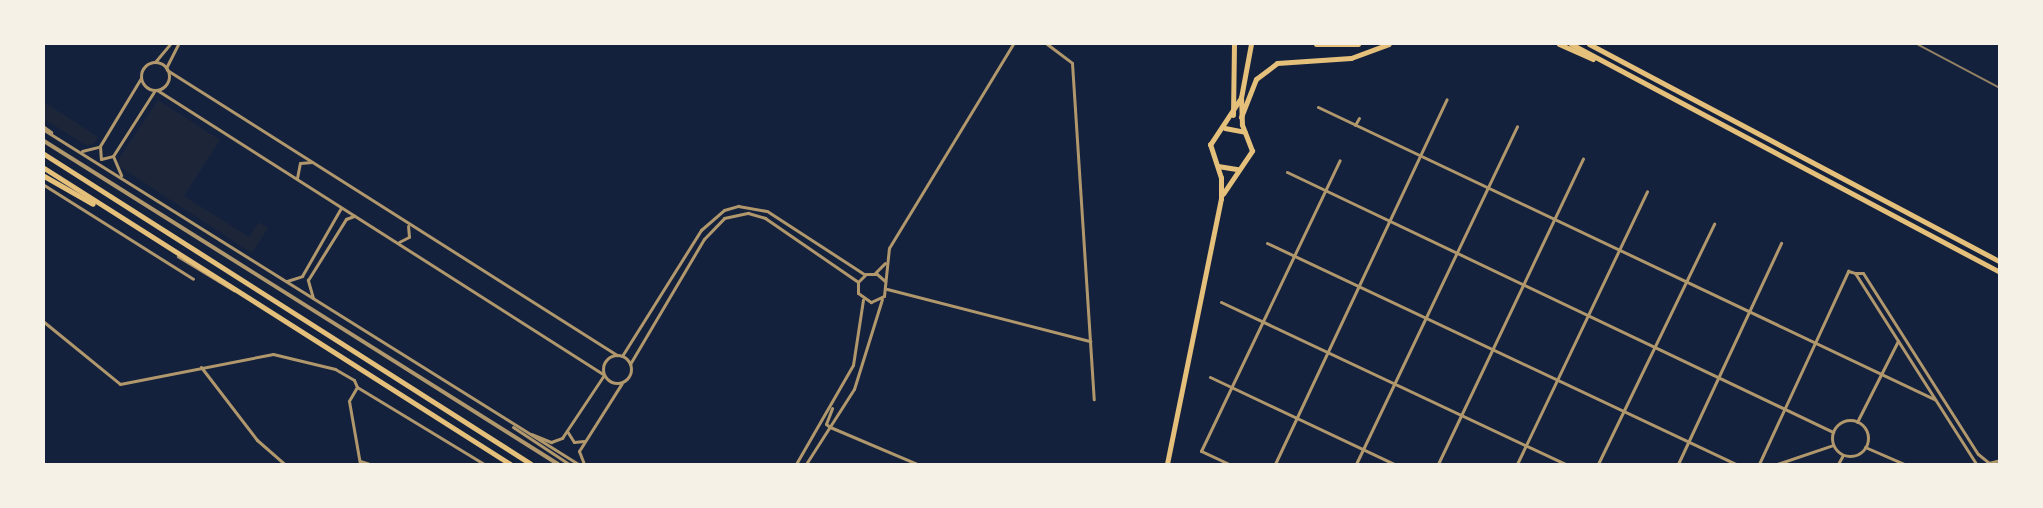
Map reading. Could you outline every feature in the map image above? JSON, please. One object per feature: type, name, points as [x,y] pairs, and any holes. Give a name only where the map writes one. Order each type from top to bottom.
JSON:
[{"type":"highway","points":[[1233,116],[1234,44]]},
{"type":"highway","points":[[1221,199],[1238,169],[1252,151],[1241,117],[1241,98],[1251,44]]},
{"type":"highway","points":[[1316,44],[1358,44]]},
{"type":"highway","points":[[1241,117],[1256,79],[1276,63],[1351,58],[1389,44]]},
{"type":"highway","points":[[1559,44],[1647,84]]},
{"type":"highway","points":[[1571,44],[2000,273]]},
{"type":"highway","points":[[1589,44],[2000,262]]},
{"type":"highway","points":[[1167,465],[1221,199],[1218,166],[1210,145],[1233,116],[1241,98]]},
{"type":"highway","points":[[1225,128],[1245,132]]},
{"type":"highway","points":[[44,154],[531,465]]},
{"type":"highway","points":[[1218,166],[1238,169]]},
{"type":"highway","points":[[44,168],[149,236]]},
{"type":"highway","points":[[44,176],[177,253],[510,465]]},
{"type":"street","points":[[170,44],[155,62],[144,67],[141,78],[100,146],[101,159],[113,156],[156,90],[167,82],[166,69],[178,44]]},
{"type":"street","points":[[806,465],[854,389],[881,299],[887,289],[885,281],[889,248],[1013,44]]},
{"type":"street","points":[[1047,44],[1072,63],[1094,399]]},
{"type":"street","points":[[155,62],[406,223],[622,356],[630,364]]},
{"type":"street","points":[[141,78],[156,90],[354,216],[604,374],[622,383]]},
{"type":"street","points":[[1275,465],[1447,99]]},
{"type":"street","points":[[1318,107],[1934,399]]},
{"type":"street","points":[[1355,125],[1359,118]]},
{"type":"street","points":[[1356,465],[1517,126]]},
{"type":"street","points":[[44,129],[482,406],[569,465]]},
{"type":"street","points":[[44,141],[558,465]]},
{"type":"street","points":[[80,151],[100,146]]},
{"type":"street","points":[[113,156],[124,179]]},
{"type":"street","points":[[1438,465],[1583,159]]},
{"type":"street","points":[[1229,465],[1201,451],[1340,160]]},
{"type":"street","points":[[298,180],[300,163],[314,162]]},
{"type":"street","points":[[1287,172],[1588,313],[1833,432]]},
{"type":"street","points":[[44,185],[193,279]]},
{"type":"street","points":[[1517,465],[1647,191]]},
{"type":"street","points":[[622,356],[701,230],[724,210],[738,206],[767,211],[866,274]]},
{"type":"street","points":[[285,281],[302,276],[340,215],[340,207]]},
{"type":"street","points":[[584,465],[579,451],[622,383],[630,375],[630,364],[704,238],[724,218],[748,213],[765,218],[858,282],[863,300],[860,341],[826,424],[917,465]]},
{"type":"street","points":[[316,301],[308,280],[346,219],[354,216]]},
{"type":"street","points":[[397,242],[409,237],[406,223]]},
{"type":"street","points":[[1598,465],[1713,224]]},
{"type":"street","points":[[1267,243],[1736,465]]},
{"type":"street","points":[[1678,465],[1781,243]]},
{"type":"street","points":[[858,282],[866,274],[874,273],[886,262]]},
{"type":"street","points":[[1759,465],[1848,271],[1863,273],[1978,454],[1987,463],[2000,462]]},
{"type":"street","points":[[874,273],[885,281]]},
{"type":"street","points":[[1855,273],[1977,465]]},
{"type":"street","points":[[887,289],[1090,341]]},
{"type":"street","points":[[863,300],[881,299]]},
{"type":"street","points":[[1221,302],[1566,465]]},
{"type":"street","points":[[44,322],[120,384],[273,354],[335,369],[354,380],[357,387],[484,465]]},
{"type":"street","points":[[1857,422],[1880,373],[1898,341],[1904,338]]},
{"type":"street","points":[[516,426],[551,442],[567,430],[604,374],[606,361],[617,355]]},
{"type":"street","points":[[201,367],[257,440],[285,465]]},
{"type":"street","points":[[1210,377],[1394,465]]},
{"type":"street","points":[[357,387],[349,401],[360,463],[369,465]]},
{"type":"street","points":[[796,465],[834,402]]},
{"type":"street","points":[[482,406],[578,465]]},
{"type":"street","points":[[1845,421],[1857,422],[1867,435],[1865,447],[1853,455],[1843,454],[1833,445],[1833,432],[1845,421]]},
{"type":"street","points":[[567,430],[574,442],[585,441]]},
{"type":"street","points":[[1777,465],[1833,445]]},
{"type":"street","points":[[1865,447],[1904,465]]},
{"type":"street","points":[[1838,465],[1843,454]]},
{"type":"street","points":[[435,465],[456,465]]},
{"type":"shaded area","points":[[158,100],[220,140],[184,196],[249,237],[259,222],[268,228],[252,253],[120,167],[118,160]]},
{"type":"shaded area","points":[[44,102],[98,137],[94,143],[87,146],[44,119]]},
{"type":"railway","points":[[1917,44],[2000,88]]}]
